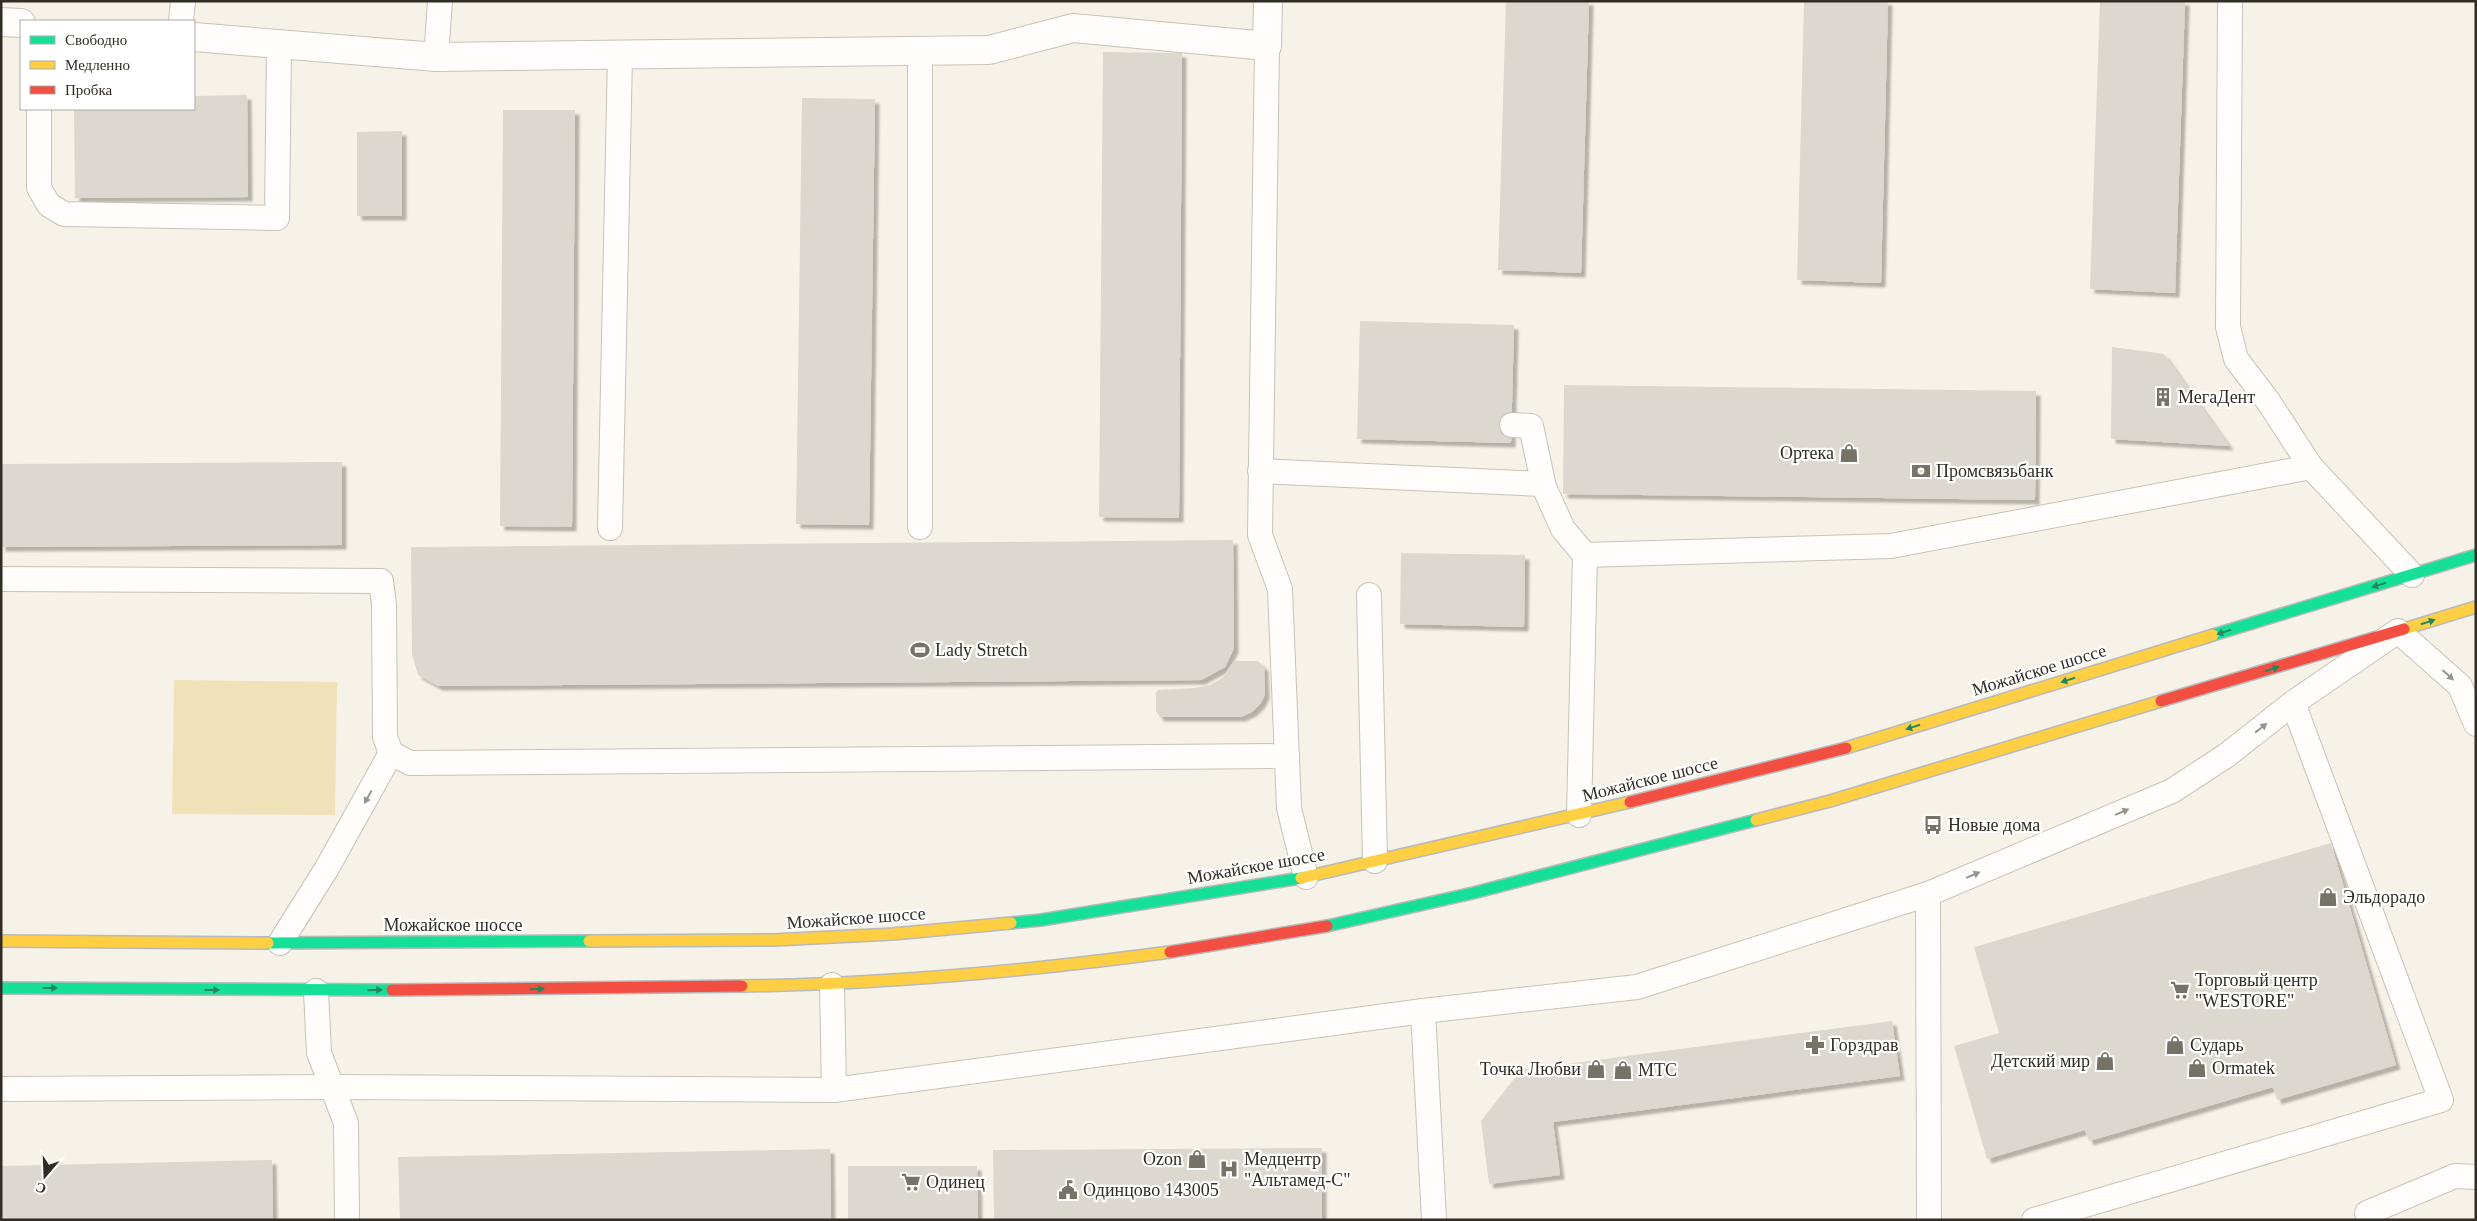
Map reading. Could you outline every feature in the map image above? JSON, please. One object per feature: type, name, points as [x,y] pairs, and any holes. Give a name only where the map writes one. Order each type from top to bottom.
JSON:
[{"type":"main road","name":"Можайское шоссе","points":[[1,941],[280,943],[774,940],[893,934],[1041,920],[1306,877],[1579,815],[1830,752],[2476,555]]},
{"type":"main road","points":[[1,988],[316,991],[832,985],[1046,968],[1181,951],[1326,926],[1473,893],[1830,801],[2476,607]]},
{"type":"street","points":[[195,38],[436,58],[989,50],[1073,28],[1267,46],[1268,1]]},
{"type":"street","points":[[1,22],[20,23]]},
{"type":"lane","points":[[181,20],[183,1]]},
{"type":"lane","points":[[436,58],[440,1]]},
{"type":"lane","points":[[2230,1],[2228,327],[2236,360],[2268,401],[2311,467],[2412,574]]},
{"type":"lane","points":[[39,110],[39,188],[49,205],[64,214],[277,218],[279,45]]},
{"type":"lane","points":[[1267,46],[1260,535],[1280,589],[1289,808],[1306,877]]},
{"type":"lane","points":[[920,50],[920,527]]},
{"type":"lane","points":[[610,528],[620,55]]},
{"type":"lane","points":[[1512,425],[1531,426],[1543,484],[1563,529],[1585,555],[1579,815]]},
{"type":"lane","points":[[1585,555],[1891,546],[2311,467]]},
{"type":"lane","points":[[1260,471],[1543,484]]},
{"type":"lane","points":[[1,578],[381,581],[384,604],[385,737],[391,754],[410,763],[1287,756]]},
{"type":"lane","points":[[1369,596],[1375,861]]},
{"type":"lane","points":[[1,1089],[332,1087],[834,1090],[1423,1011],[1638,988],[1928,894],[2172,791],[2228,755],[2293,703],[2398,631],[2460,686],[2476,724]]},
{"type":"lane","points":[[2034,1220],[2442,1100],[2293,703]]},
{"type":"lane","points":[[280,943],[368,798],[391,754]]},
{"type":"lane","points":[[1928,894],[1929,1220]]},
{"type":"lane","points":[[832,985],[834,1090]]},
{"type":"lane","points":[[316,991],[319,1053],[346,1123],[347,1220]]},
{"type":"lane","points":[[1423,1011],[1434,1220]]},
{"type":"lane","points":[[2367,1213],[2455,1176],[2476,1177]]},
{"type":"shaded area","points":[[174,680],[337,682],[335,815],[172,814]]},
{"type":"building","points":[[1506,1],[1589,1],[1581,273],[1498,270]]},
{"type":"building","points":[[1804,1],[1888,1],[1881,283],[1797,280]]},
{"type":"building","points":[[2100,1],[2185,1],[2175,293],[2090,289]]},
{"type":"building","points":[[1103,52],[1182,53],[1179,518],[1099,517]]},
{"type":"building","points":[[247,95],[248,197],[75,198],[74,110],[195,110],[195,96]]},
{"type":"building","points":[[802,98],[875,99],[869,525],[796,524]]},
{"type":"building","points":[[503,110],[575,110],[572,527],[500,526]]},
{"type":"building","points":[[402,131],[402,216],[357,216],[357,132]]},
{"type":"building","points":[[1360,321],[1514,325],[1511,443],[1357,439]]},
{"type":"building","name":"МегаДент","points":[[2112,347],[2164,354],[2229,446],[2111,439]]},
{"type":"building","points":[[1564,385],[2036,391],[2035,500],[1563,494]]},
{"type":"building","points":[[342,462],[342,545],[1,547],[1,464]]},
{"type":"building","points":[[1233,540],[1234,648],[1225,667],[1201,680],[438,686],[418,675],[412,654],[411,547]]},
{"type":"building","points":[[1401,553],[1525,555],[1524,627],[1400,624]]},
{"type":"building","points":[[1234,661],[1258,661],[1264,667],[1265,694],[1261,703],[1252,712],[1241,717],[1160,717],[1156,711],[1156,693],[1158,690],[1210,685],[1222,678]]},
{"type":"building","name":"Торговый центр \"WESTORE\"","points":[[2331,843],[2396,1065],[2277,1100],[2273,1087],[2089,1141],[2085,1130],[1987,1159],[1954,1046],[1999,1033],[1974,947]]},
{"type":"building","points":[[1892,1021],[1900,1076],[1553,1122],[1560,1175],[1489,1184],[1481,1121],[1521,1070]]},
{"type":"building","points":[[1322,1148],[1322,1220],[994,1220],[993,1150]]},
{"type":"building","points":[[830,1149],[831,1220],[400,1220],[398,1157]]},
{"type":"building","points":[[272,1160],[273,1220],[1,1220],[1,1166]]},
{"type":"building","points":[[848,1166],[977,1166],[978,1220],[848,1220]]},
{"type":"traffic: fast","points":[[2213,635],[2476,555]]},
{"type":"traffic: fast","points":[[1327,926],[1473,893],[1756,820]]},
{"type":"traffic: fast","points":[[1011,923],[1041,920],[1301,878]]},
{"type":"traffic: fast","points":[[268,943],[589,941]]},
{"type":"traffic: fast","points":[[1,988],[392,990]]},
{"type":"traffic: slow","points":[[2404,629],[2476,607]]},
{"type":"traffic: slow","points":[[1846,748],[2213,635]]},
{"type":"traffic: slow","points":[[1756,820],[1830,801],[2161,701]]},
{"type":"traffic: slow","points":[[1301,878],[1630,802]]},
{"type":"traffic: slow","points":[[589,941],[774,940],[893,934],[1011,923]]},
{"type":"traffic: slow","points":[[1,941],[268,943]]},
{"type":"traffic: slow","points":[[742,986],[850,983],[957,975],[1170,952]]},
{"type":"traffic: jam","points":[[2161,701],[2404,629]]},
{"type":"traffic: jam","points":[[1630,802],[1846,748]]},
{"type":"traffic: jam","points":[[1170,952],[1327,926]]},
{"type":"traffic: jam","points":[[392,990],[742,986]]},
{"type":"place","name":"МегаДент","points":[[2163,397]]},
{"type":"place","name":"Ортека","points":[[1849,453]]},
{"type":"place","name":"Промсвязьбанк","points":[[1921,471]]},
{"type":"place","name":"Lady Stretch","points":[[920,650]]},
{"type":"place","name":"Новые дома","points":[[1933,825]]},
{"type":"place","name":"Эльдорадо","points":[[2328,897]]},
{"type":"place","name":"Торговый центр \"WESTORE\"","points":[[2180,990]]},
{"type":"place","name":"Горздрав","points":[[1815,1045]]},
{"type":"place","name":"Сударь","points":[[2175,1045]]},
{"type":"place","name":"Детский мир","points":[[2105,1061]]},
{"type":"place","name":"Ormatek","points":[[2197,1068]]},
{"type":"place","name":"Точка Любви","points":[[1596,1069]]},
{"type":"place","name":"МТС","points":[[1623,1070]]},
{"type":"place","name":"Ozon","points":[[1197,1159]]},
{"type":"place","name":"Медцентр \"Альтамед-С\"","points":[[1229,1169]]},
{"type":"place","name":"Одинец","points":[[911,1182]]},
{"type":"place","name":"Одинцово 143005","points":[[1068,1190]]}]
